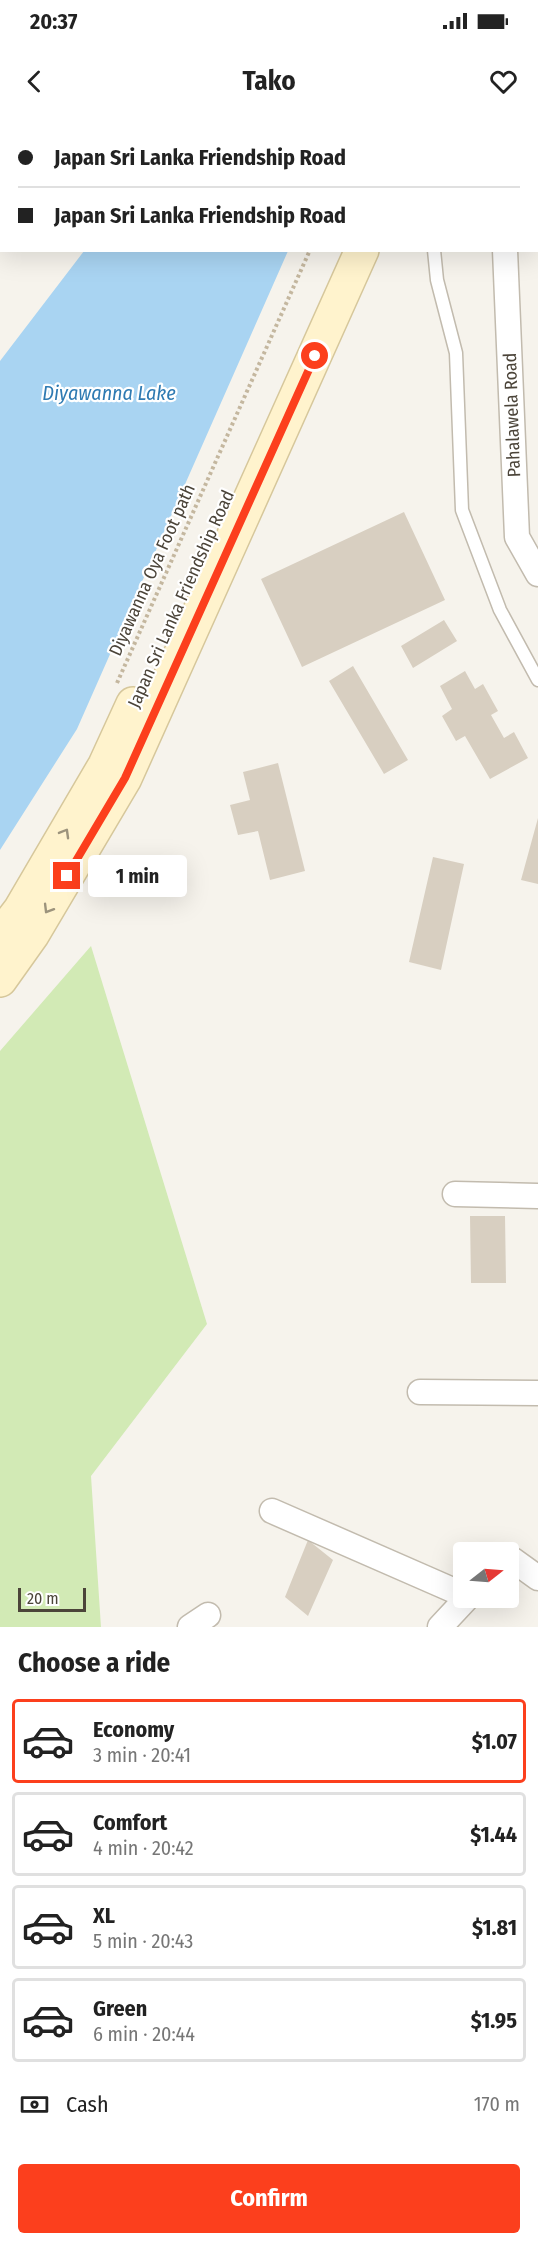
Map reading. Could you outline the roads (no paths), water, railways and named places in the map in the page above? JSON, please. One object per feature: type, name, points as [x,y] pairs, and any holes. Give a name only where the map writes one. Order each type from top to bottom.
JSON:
[{"type":"main road","name":"Japan Sri Lanka Friendship Road","points":[[0,936],[20,910],[105,765],[338,252]]},
{"type":"main road","name":"Japan Sri Lanka Friendship Road","points":[[0,980],[32,935],[125,778],[361,252]]},
{"type":"street","name":"Pahalawela Road","points":[[505,252],[517,537],[538,574]]},
{"type":"street","points":[[455,1194],[538,1196]]},
{"type":"street","points":[[420,1392],[538,1393]]},
{"type":"street","points":[[272,1510],[453,1590]]},
{"type":"street","points":[[519,1564],[538,1578]]},
{"type":"street","points":[[440,1627],[458,1608]]},
{"type":"lane","points":[[434,252],[437,280],[456,353],[462,510],[500,610],[538,680]]},
{"type":"water","name":"Diyawanna Lake","points":[[83,252],[288,252],[77,729],[0,850],[0,361]]}]
